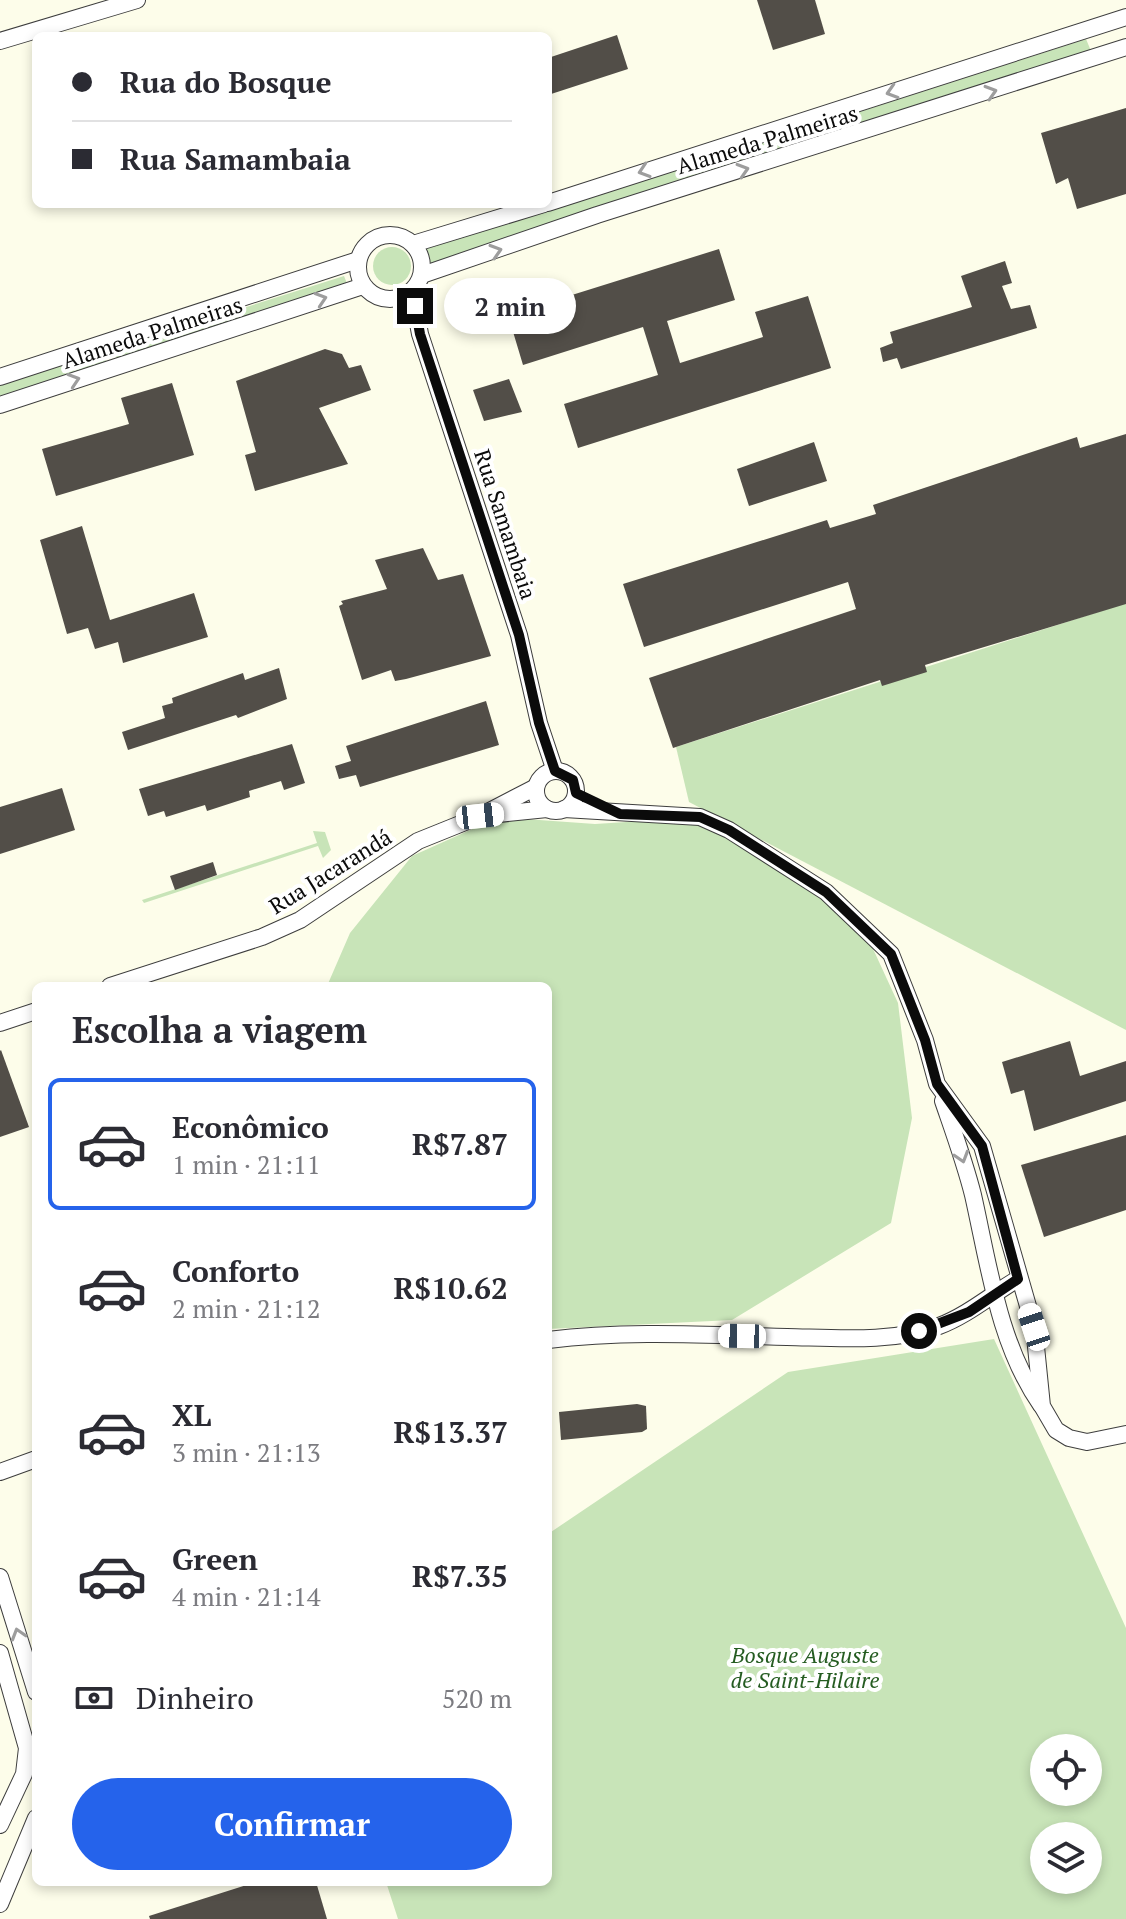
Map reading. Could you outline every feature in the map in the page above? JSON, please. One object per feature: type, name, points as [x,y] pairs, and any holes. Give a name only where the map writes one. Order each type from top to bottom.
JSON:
[{"type":"street","points":[[0,41],[137,0]]},
{"type":"street","name":"Alameda Palmeiras","points":[[552,201],[1126,17]]},
{"type":"street","name":"Alameda Palmeiras","points":[[422,275],[597,215],[1126,47]]},
{"type":"street","name":"Alameda Palmeiras","points":[[413,244],[530,208]]},
{"type":"street","points":[[396,235],[413,244],[422,260],[422,275],[412,291],[390,300],[380,298],[363,286],[358,260],[377,237],[396,235]]},
{"type":"street","name":"Alameda Palmeiras","points":[[0,377],[358,260]]},
{"type":"street","name":"Alameda Palmeiras","points":[[0,405],[363,286]]},
{"type":"street","name":"Rua Samambaia","points":[[412,291],[420,334],[519,635],[539,723],[555,771]]},
{"type":"street","points":[[480,816],[536,787],[543,776],[555,771],[573,780],[576,793]]},
{"type":"street","points":[[536,787],[537,800],[556,809]]},
{"type":"street","points":[[556,809],[576,793]]},
{"type":"street","points":[[576,793],[620,814]]},
{"type":"street","points":[[480,816],[556,809],[700,817],[729,830],[826,892],[891,954],[925,1040],[963,1159],[995,1292],[1019,1371],[1056,1430],[1069,1438],[1087,1442],[1126,1434]]},
{"type":"street","name":"Rua Jacarandá","points":[[122,982],[262,937],[300,920],[418,841],[480,816]]},
{"type":"street","points":[[0,1023],[32,1012]]},
{"type":"street","points":[[937,1084],[982,1146],[1034,1327],[1042,1406]]},
{"type":"street","points":[[552,1340],[621,1333],[832,1338],[900,1335],[938,1326],[969,1312],[1018,1279]]},
{"type":"street","points":[[0,1462],[32,1457]]},
{"type":"street","points":[[0,1472],[32,1458]]},
{"type":"street","points":[[0,1577],[32,1679]]},
{"type":"street","points":[[0,1653],[27,1748],[24,1774],[0,1825]]},
{"type":"street","points":[[0,1904],[32,1828]]},
{"type":"green space","points":[[1086,39],[1091,51],[836,134],[831,121]]},
{"type":"green space","points":[[818,125],[822,138],[431,264],[425,249]]},
{"type":"green space","points":[[392,247],[405,253],[411,266],[405,279],[392,285],[379,279],[373,266],[379,253]]},
{"type":"green space","points":[[344,276],[348,286],[117,360],[114,349]]},
{"type":"green space","points":[[103,352],[107,363],[0,398],[0,385]]},
{"type":"green space","points":[[1126,603],[1126,1030],[689,802],[676,747]]},
{"type":"green space","points":[[499,817],[595,824],[689,818],[773,864],[862,925],[898,1003],[912,1118],[891,1223],[732,1320],[552,1329],[552,982],[329,982],[350,933],[412,856]]},
{"type":"green space","points":[[313,831],[325,832],[331,850],[323,858],[318,846],[144,903],[142,900],[317,843]]},
{"type":"green space","name":"Bosque Auguste de Saint-Hilaire","points":[[994,1339],[1126,1628],[1126,1919],[398,1919],[387,1886],[552,1886],[552,1531],[788,1372]]},
{"type":"building","points":[[757,0],[815,0],[825,34],[773,50]]},
{"type":"building","points":[[617,35],[628,69],[552,94],[552,57]]},
{"type":"building","points":[[1126,108],[1126,194],[1077,209],[1068,178],[1056,184],[1041,133]]},
{"type":"building","points":[[719,249],[735,300],[667,321],[680,363],[763,337],[755,312],[808,296],[831,368],[578,448],[564,404],[658,375],[643,327],[523,365],[508,315]]},
{"type":"building","points":[[1005,261],[1012,283],[1002,286],[1011,309],[1030,305],[1037,328],[901,369],[897,358],[883,362],[880,348],[893,343],[890,332],[972,307],[961,276]]},
{"type":"building","points":[[325,349],[342,354],[349,368],[361,365],[371,390],[319,408],[348,464],[255,491],[245,455],[256,452],[236,381]]},
{"type":"building","points":[[509,379],[522,412],[484,421],[473,390]]},
{"type":"building","points":[[172,383],[194,455],[56,496],[42,449],[129,424],[121,398]]},
{"type":"building","points":[[1126,434],[1126,604],[925,665],[927,672],[882,686],[880,680],[673,748],[649,678],[856,609],[848,582],[644,647],[623,584],[827,520],[830,528],[876,514],[873,505],[1077,437],[1080,448]]},
{"type":"building","points":[[814,442],[827,481],[749,506],[737,469]]},
{"type":"building","points":[[82,526],[110,620],[194,593],[208,637],[123,663],[118,642],[95,649],[88,628],[67,634],[40,540]]},
{"type":"building","points":[[423,548],[438,580],[463,574],[491,656],[406,679],[395,681],[391,670],[362,680],[339,606],[343,604],[341,601],[387,589],[375,560]]},
{"type":"building","points":[[279,668],[287,699],[238,718],[236,715],[128,750],[122,732],[165,718],[162,706],[173,703],[172,698],[243,673],[245,680]]},
{"type":"building","points":[[486,701],[499,745],[360,787],[356,775],[339,779],[335,766],[351,761],[346,746]]},
{"type":"building","points":[[292,744],[305,783],[284,790],[281,781],[249,791],[250,797],[207,811],[205,805],[166,817],[164,811],[148,816],[139,789]]},
{"type":"building","points":[[62,788],[75,830],[0,854],[0,807]]},
{"type":"building","points":[[213,862],[217,875],[175,890],[170,876]]},
{"type":"building","points":[[1070,1041],[1080,1076],[1126,1061],[1126,1101],[1034,1131],[1024,1090],[1011,1094],[1002,1062]]},
{"type":"building","points":[[0,1051],[29,1127],[0,1137]]},
{"type":"building","points":[[1126,1135],[1126,1210],[1044,1237],[1021,1165]]},
{"type":"building","points":[[637,1404],[646,1406],[647,1429],[642,1432],[561,1440],[559,1412]]},
{"type":"building","points":[[243,1886],[317,1886],[327,1919],[150,1919],[149,1916]]},
{"type":"route","points":[[415,306],[420,334],[519,635],[539,723],[555,771],[573,780],[576,793],[620,814],[700,817],[729,830],[826,892],[859,920],[891,954],[925,1040],[937,1084],[982,1146],[1018,1279],[969,1312],[919,1331]]}]
